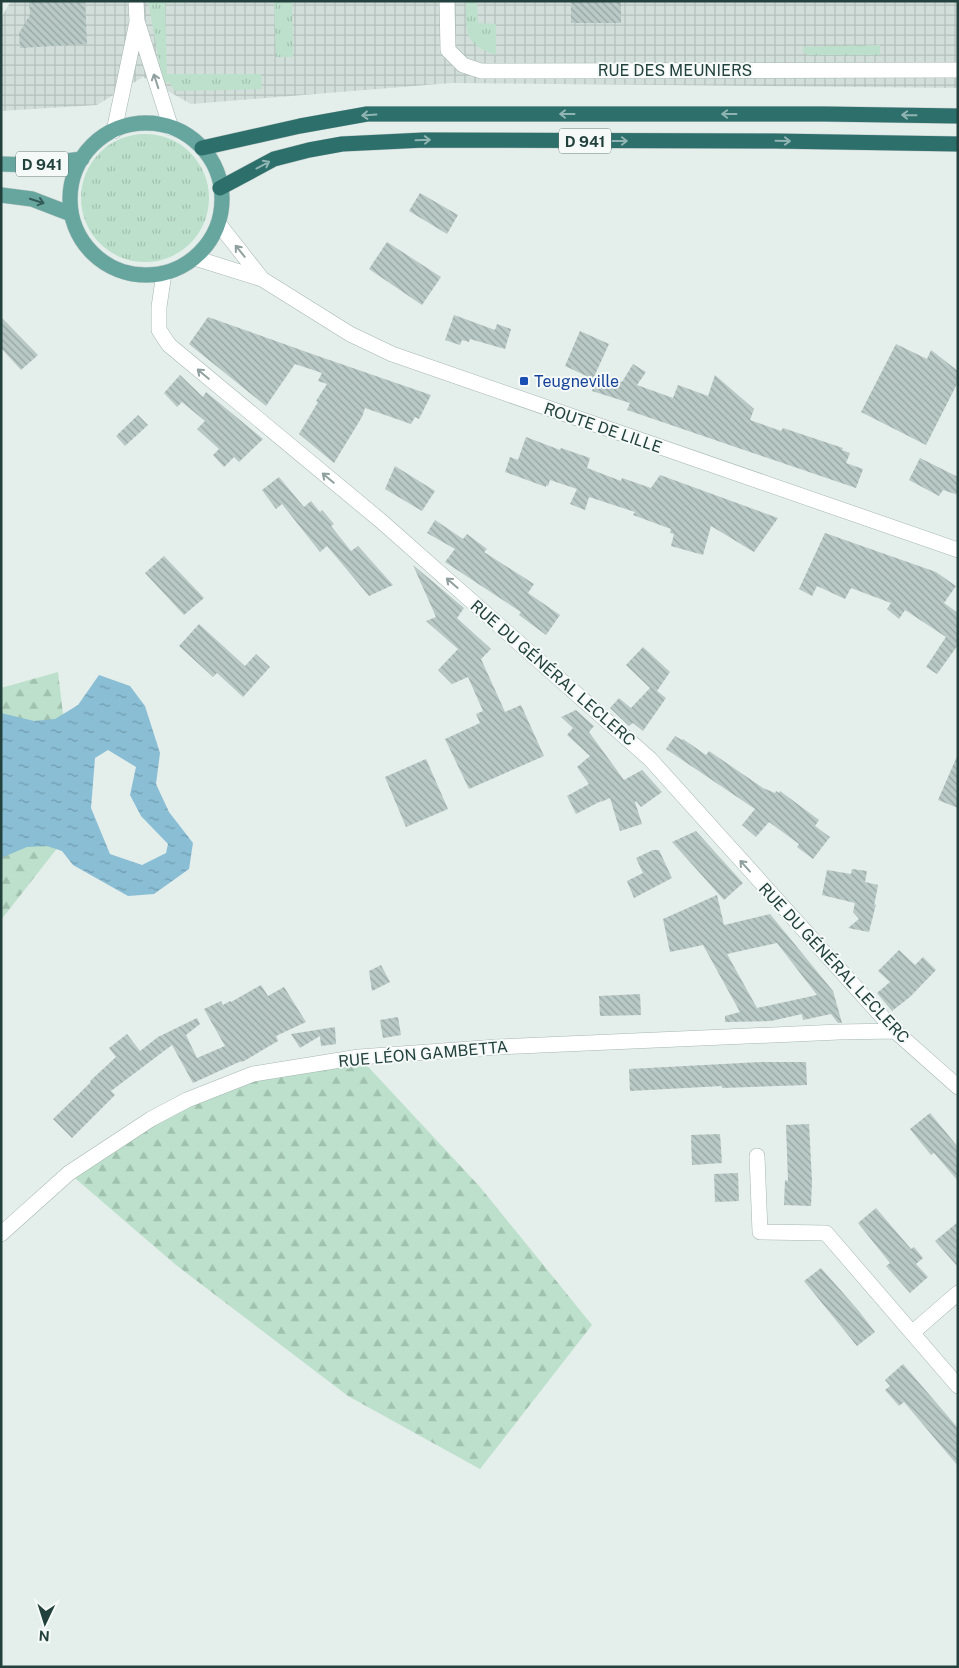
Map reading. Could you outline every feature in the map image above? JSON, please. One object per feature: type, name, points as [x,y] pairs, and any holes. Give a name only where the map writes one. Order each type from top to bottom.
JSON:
[{"type":"highway","name":"D 941","points":[[202,148],[300,126],[367,114],[825,114],[958,116]]},
{"type":"highway","name":"D 941","points":[[220,188],[274,159],[342,144],[424,140],[775,141],[958,144]]},
{"type":"main road","points":[[142,123],[157,124],[171,128],[188,136],[202,148],[215,168],[222,206],[218,224],[208,244],[195,258],[177,269],[151,275],[127,273],[115,269],[91,252],[81,240],[75,226],[70,202],[71,185],[76,169],[82,158],[96,142],[114,130],[142,123]]},
{"type":"main road","name":"D 941","points":[[1,164],[33,164],[82,158]]},
{"type":"main road","name":"D 941","points":[[1,194],[32,199],[71,214]]},
{"type":"street","points":[[136,1],[137,21],[171,128]]},
{"type":"street","name":"RUE DES MEUNIERS","points":[[447,1],[448,50],[463,65],[481,71],[958,70]]},
{"type":"street","points":[[114,130],[137,21]]},
{"type":"street","name":"ROUTE DE LILLE","points":[[218,224],[262,278]]},
{"type":"street","name":"ROUTE DE LILLE","points":[[195,258],[262,278],[350,334],[392,354],[958,550]]},
{"type":"street","name":"RUE DU GÉNÉRAL LECLERC","points":[[164,273],[158,307],[159,330],[169,345],[381,521],[650,759],[895,1031],[958,1087]]},
{"type":"street","name":"RUE LÉON GAMBETTA","points":[[1,1234],[69,1173],[150,1119],[187,1100],[253,1074],[359,1057],[498,1047],[895,1031]]},
{"type":"street","points":[[757,1156],[760,1232],[826,1233],[958,1386]]},
{"type":"street","points":[[912,1332],[958,1293]]},
{"type":"shaded area","points":[[11,1],[958,1],[958,88],[451,83],[191,104],[143,77],[97,105],[1,111],[1,18]]},
{"type":"green space","points":[[148,1],[200,1],[165,3],[167,74],[261,74],[262,89],[175,91],[169,82],[163,82]]},
{"type":"green space","points":[[274,1],[292,1],[293,57],[276,57]]},
{"type":"green space","points":[[466,1],[477,1],[478,23],[496,24],[496,55],[477,46],[469,36],[466,21]]},
{"type":"green space","points":[[880,45],[880,55],[808,55],[803,52],[803,47]]},
{"type":"green space","points":[[145,134],[158,135],[170,139],[190,153],[204,173],[208,185],[208,211],[204,223],[190,243],[170,257],[158,261],[145,262],[132,261],[120,257],[100,243],[86,223],[82,211],[81,198],[82,185],[86,173],[100,153],[120,139],[132,135]]},
{"type":"green space","points":[[58,672],[76,824],[1,920],[1,688]]},
{"type":"green space","points":[[359,1057],[480,1187],[592,1325],[480,1469],[348,1396],[176,1265],[69,1173],[151,1119],[253,1074]]},
{"type":"water","points":[[99,675],[130,686],[145,706],[160,753],[156,784],[169,812],[193,843],[189,869],[154,894],[128,896],[73,865],[62,851],[47,846],[27,847],[1,858],[1,713],[34,721],[55,719],[78,705]],"holes":[[[108,750],[136,767],[130,795],[141,816],[168,844],[166,853],[142,865],[110,854],[91,808],[95,758]]]},
{"type":"building","points":[[29,1],[85,1],[87,44],[20,48],[19,33],[30,15]]},
{"type":"building","points":[[571,1],[621,1],[621,23],[571,23]]},
{"type":"building","points":[[420,193],[458,215],[447,234],[409,211]]},
{"type":"building","points":[[387,242],[441,277],[422,305],[369,269]]},
{"type":"building","points":[[454,315],[495,330],[497,324],[511,329],[505,349],[470,339],[469,342],[462,340],[460,345],[445,340]]},
{"type":"building","points":[[1,317],[38,355],[21,370],[1,348]]},
{"type":"building","points":[[208,317],[431,395],[419,419],[415,417],[411,424],[365,408],[362,417],[334,463],[299,434],[327,384],[318,381],[322,373],[295,364],[266,406],[189,344]]},
{"type":"building","points":[[580,331],[609,344],[593,379],[565,366]]},
{"type":"building","points":[[896,344],[927,359],[931,350],[958,371],[958,382],[926,445],[861,412]]},
{"type":"building","points":[[633,364],[646,372],[637,385],[673,398],[678,385],[708,396],[715,375],[754,409],[750,420],[781,431],[783,428],[843,448],[842,450],[850,453],[846,463],[863,469],[856,488],[627,410],[630,403],[592,391],[598,374],[622,382]]},
{"type":"building","points":[[180,375],[203,397],[206,392],[263,439],[239,462],[234,457],[224,467],[213,455],[219,449],[197,429],[205,421],[182,402],[177,407],[164,393]]},
{"type":"building","points":[[138,415],[148,425],[125,446],[116,436]]},
{"type":"building","points":[[526,437],[560,450],[561,448],[590,458],[587,468],[621,481],[622,478],[651,488],[660,475],[778,518],[754,552],[711,526],[703,555],[671,546],[674,534],[670,533],[671,529],[633,515],[635,512],[589,497],[585,510],[570,504],[577,489],[550,480],[546,487],[505,472],[510,457],[518,460]]},
{"type":"building","points":[[920,458],[958,477],[958,495],[943,490],[939,496],[909,480]]},
{"type":"building","points":[[395,466],[435,491],[422,511],[385,489]]},
{"type":"building","points":[[279,477],[304,507],[311,501],[320,512],[322,510],[334,524],[331,526],[351,551],[358,546],[393,585],[369,596],[327,546],[320,552],[282,504],[276,509],[262,490]]},
{"type":"building","points":[[435,520],[463,539],[467,534],[487,549],[484,552],[534,584],[528,593],[560,615],[546,635],[519,615],[521,612],[445,562],[455,549],[427,533]]},
{"type":"building","points":[[825,533],[936,572],[956,586],[944,603],[958,613],[958,645],[937,674],[926,667],[946,637],[905,610],[899,619],[887,609],[891,603],[851,588],[845,599],[817,586],[812,596],[799,589]]},
{"type":"building","points":[[164,556],[204,598],[184,615],[145,573]]},
{"type":"building","points":[[413,565],[464,608],[457,618],[491,649],[481,659],[505,712],[521,705],[544,756],[469,789],[445,739],[480,723],[476,714],[483,711],[468,677],[452,684],[438,670],[458,649],[426,621],[436,617]]},
{"type":"building","points":[[199,624],[245,666],[256,654],[270,667],[243,697],[217,673],[213,677],[179,646]]},
{"type":"building","points":[[643,647],[670,672],[657,691],[666,698],[643,731],[633,723],[629,726],[610,708],[619,698],[631,708],[650,688],[626,665]]},
{"type":"building","points":[[576,710],[594,726],[589,732],[624,780],[642,770],[662,792],[641,807],[635,802],[642,824],[620,831],[610,798],[576,814],[567,796],[589,784],[577,767],[590,756],[567,735],[573,728],[561,717]]},
{"type":"building","points":[[675,736],[683,739],[706,755],[709,751],[763,788],[775,793],[780,791],[819,820],[815,826],[830,837],[813,859],[797,847],[799,844],[769,822],[756,837],[742,825],[755,809],[666,749]]},
{"type":"building","points":[[958,754],[958,808],[938,800]]},
{"type":"building","points":[[426,759],[448,809],[406,827],[385,777]]},
{"type":"building","points":[[696,831],[743,883],[724,900],[672,842]]},
{"type":"building","points":[[653,850],[659,850],[672,878],[634,898],[627,881],[643,873],[636,858]]},
{"type":"building","points":[[852,869],[867,871],[865,882],[878,885],[874,906],[876,904],[869,932],[848,928],[859,919],[853,912],[855,903],[822,895],[827,870],[851,874]]},
{"type":"building","points":[[717,895],[724,925],[770,914],[833,991],[842,1023],[838,1023],[831,1014],[803,1020],[802,1014],[771,1021],[725,1022],[725,1016],[740,1012],[703,945],[670,952],[663,919]],"holes":[[[777,943],[817,995],[757,1008],[727,954]]]},
{"type":"building","points":[[899,950],[915,965],[923,957],[936,970],[910,997],[892,1011],[877,993],[890,982],[878,971]]},
{"type":"building","points":[[381,965],[390,982],[372,991],[369,971]]},
{"type":"building","points":[[261,985],[268,996],[284,987],[306,1022],[276,1036],[278,1041],[244,1061],[193,1083],[172,1045],[111,1091],[115,1095],[72,1138],[53,1119],[116,1057],[109,1048],[127,1034],[140,1051],[158,1037],[197,1018],[200,1024],[186,1035],[197,1058],[225,1046],[204,1009],[221,1001],[223,1005],[231,1002]]},
{"type":"building","points":[[640,994],[641,1015],[600,1016],[599,996]]},
{"type":"building","points":[[398,1017],[401,1035],[383,1038],[380,1020]]},
{"type":"building","points":[[335,1027],[336,1044],[321,1046],[320,1036],[300,1048],[291,1034]]},
{"type":"building","points":[[761,1062],[806,1062],[807,1085],[722,1088],[722,1086],[630,1091],[629,1069]]},
{"type":"building","points":[[930,1113],[958,1147],[958,1181],[934,1153],[931,1155],[910,1129]]},
{"type":"building","points":[[809,1124],[812,1181],[811,1206],[784,1205],[785,1180],[788,1181],[786,1125]]},
{"type":"building","points":[[720,1134],[722,1163],[692,1165],[691,1135]]},
{"type":"building","points":[[738,1173],[739,1201],[715,1202],[714,1174]]},
{"type":"building","points":[[876,1208],[911,1249],[914,1247],[923,1258],[916,1264],[928,1277],[910,1293],[886,1266],[890,1263],[858,1223]]},
{"type":"building","points":[[958,1222],[958,1267],[935,1241]]},
{"type":"building","points":[[821,1268],[875,1332],[857,1346],[804,1281]]},
{"type":"building","points":[[903,1364],[958,1428],[958,1466],[904,1402],[899,1406],[885,1390],[890,1386],[885,1380]]},
{"type":"place","name":"Teugneville","points":[[524,381]]}]
